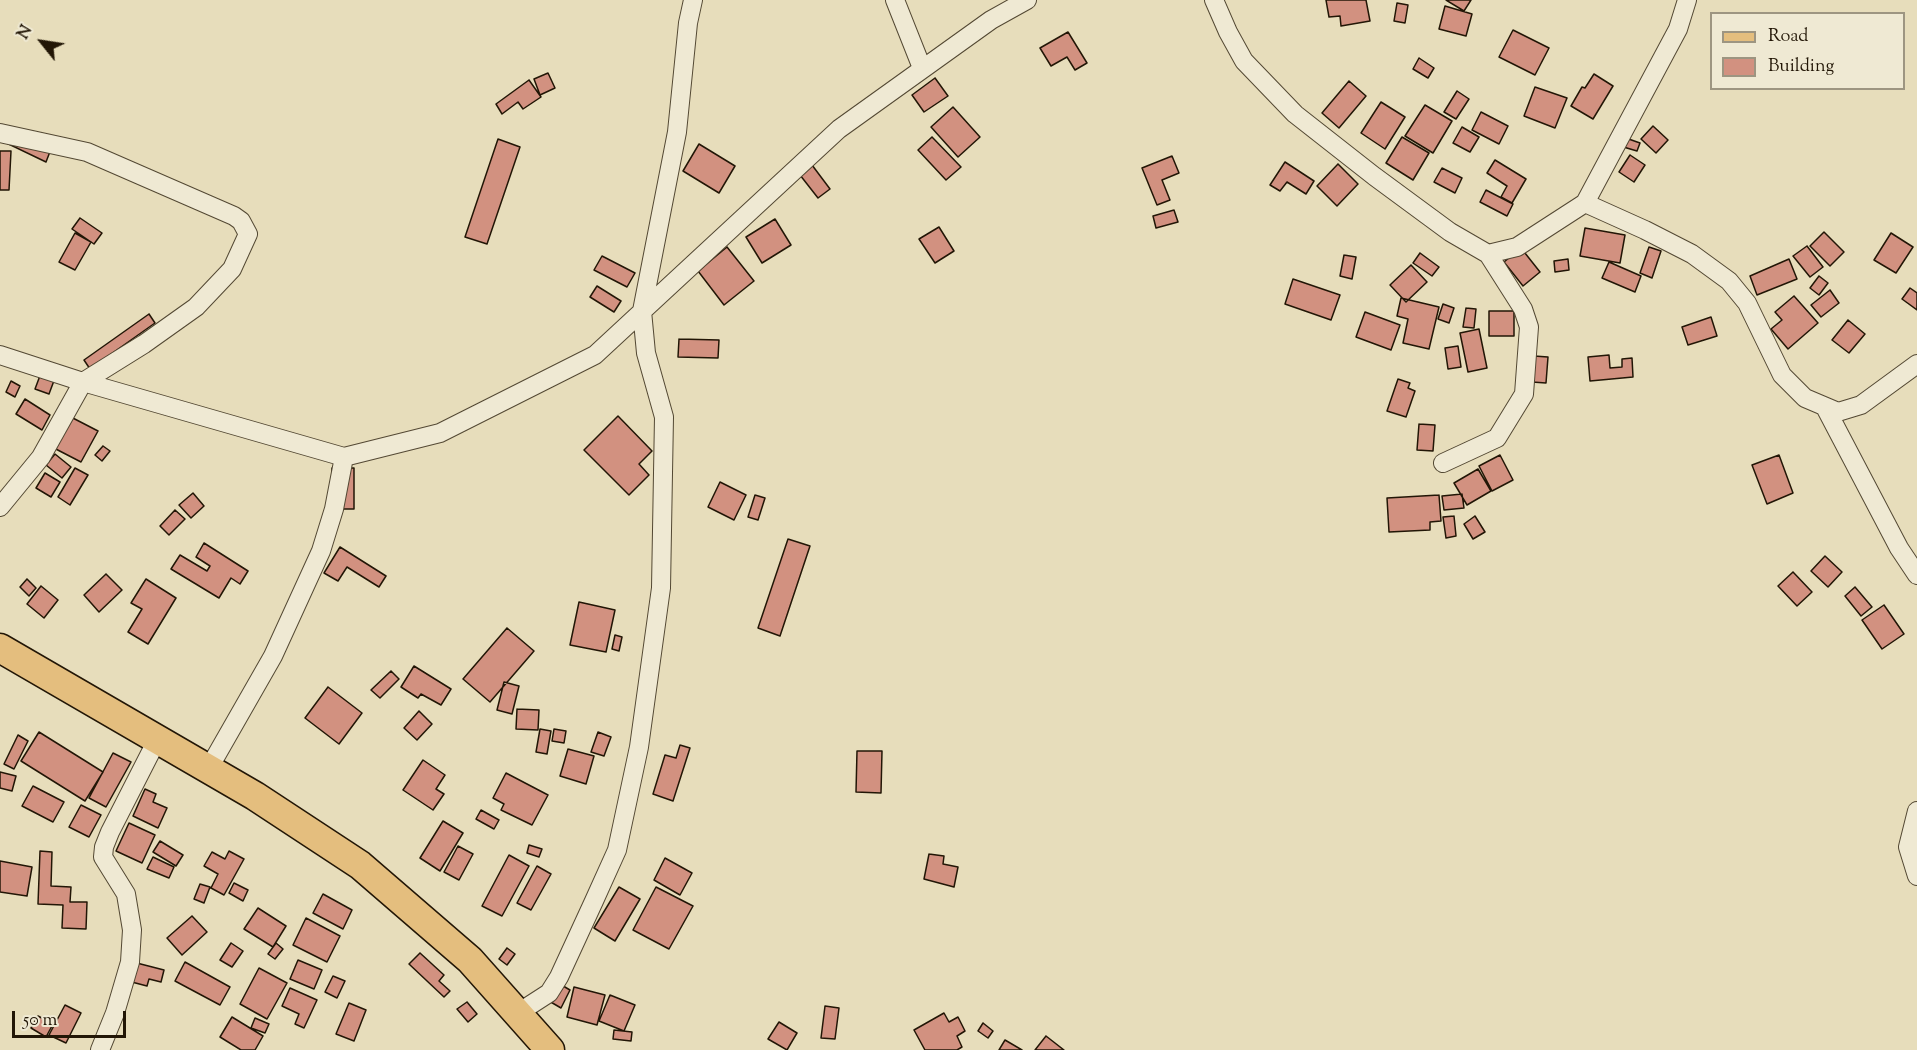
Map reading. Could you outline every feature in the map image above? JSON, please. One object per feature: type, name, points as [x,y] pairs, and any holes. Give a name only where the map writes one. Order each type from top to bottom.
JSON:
[{"type":"main road","points":[[0,648],[209,768],[360,865],[470,960],[550,1050]]},
{"type":"street","points":[[518,1013],[549,993],[559,977],[594,902],[617,850],[639,747],[661,588],[664,417],[646,353],[642,311],[677,132],[688,23],[693,0]]},
{"type":"street","points":[[895,0],[922,68]]},
{"type":"street","points":[[0,355],[83,382],[344,457],[440,433],[595,355],[839,129],[991,20],[1027,0]]},
{"type":"street","points":[[1215,0],[1228,32],[1244,61],[1295,114],[1450,232],[1488,254],[1523,309],[1529,327],[1524,394],[1497,438],[1443,463]]},
{"type":"street","points":[[1488,254],[1517,247],[1585,203],[1678,29],[1687,0]]},
{"type":"street","points":[[0,133],[87,152],[234,216],[241,221],[248,234],[232,269],[196,307],[144,344],[83,382],[41,457],[0,507]]},
{"type":"street","points":[[1585,203],[1692,254],[1729,281],[1747,303],[1782,375],[1805,398],[1838,412],[1861,405],[1917,364]]},
{"type":"street","points":[[1825,407],[1899,548],[1917,575]]},
{"type":"street","points":[[209,768],[273,656],[321,551],[334,509],[344,457]]},
{"type":"street","points":[[100,1050],[129,962],[132,930],[126,894],[103,857],[104,847],[158,738]]},
{"type":"street","points":[[1917,811],[1908,848],[1917,876]]},
{"type":"building","points":[[1326,0],[1366,0],[1370,21],[1341,26],[1340,16],[1329,17]]},
{"type":"building","points":[[1446,0],[1471,0],[1464,11]]},
{"type":"building","points":[[1397,3],[1408,5],[1405,23],[1394,21]]},
{"type":"building","points":[[1445,6],[1472,14],[1466,36],[1439,29]]},
{"type":"building","points":[[1513,30],[1549,48],[1535,75],[1499,57]]},
{"type":"building","points":[[1068,32],[1087,63],[1075,70],[1067,57],[1051,66],[1040,48]]},
{"type":"building","points":[[1419,58],[1434,68],[1428,78],[1413,69]]},
{"type":"building","points":[[548,73],[555,88],[540,95],[534,79]]},
{"type":"building","points":[[1594,74],[1613,86],[1593,119],[1571,106],[1582,87],[1585,88]]},
{"type":"building","points":[[935,78],[948,96],[924,112],[912,95]]},
{"type":"building","points":[[529,80],[541,97],[523,109],[518,102],[502,114],[496,104]]},
{"type":"building","points":[[1349,81],[1366,96],[1339,128],[1322,113]]},
{"type":"building","points":[[1535,87],[1567,98],[1555,128],[1524,116]]},
{"type":"building","points":[[1457,91],[1469,99],[1456,119],[1444,112]]},
{"type":"building","points":[[1381,102],[1405,117],[1385,149],[1361,133]]},
{"type":"building","points":[[1425,105],[1452,121],[1433,153],[1405,136]]},
{"type":"building","points":[[953,107],[980,137],[958,157],[931,127]]},
{"type":"building","points":[[1481,112],[1508,126],[1499,144],[1472,130]]},
{"type":"building","points":[[1653,126],[1668,140],[1656,153],[1641,139]]},
{"type":"building","points":[[1462,127],[1479,137],[1470,152],[1453,143]]},
{"type":"building","points":[[932,137],[961,167],[946,180],[918,150]]},
{"type":"building","points":[[1402,137],[1429,153],[1413,180],[1386,163]]},
{"type":"building","points":[[1623,137],[1640,143],[1637,151],[1620,146]]},
{"type":"building","points":[[498,139],[520,147],[487,244],[465,237]]},
{"type":"building","points":[[0,140],[51,149],[46,162]]},
{"type":"building","points":[[699,144],[735,166],[719,193],[683,171]]},
{"type":"building","points":[[0,151],[11,151],[9,190],[0,190]]},
{"type":"building","points":[[1630,155],[1645,165],[1634,182],[1619,172]]},
{"type":"building","points":[[1172,156],[1179,173],[1162,180],[1170,200],[1157,205],[1142,168]]},
{"type":"building","points":[[1495,160],[1526,179],[1512,203],[1501,197],[1507,186],[1487,173]]},
{"type":"building","points":[[1285,162],[1314,181],[1306,194],[1287,182],[1280,191],[1270,185]]},
{"type":"building","points":[[1338,164],[1358,184],[1337,206],[1317,186]]},
{"type":"building","points":[[812,165],[830,189],[818,198],[800,175]]},
{"type":"building","points":[[1442,168],[1462,178],[1455,193],[1434,182]]},
{"type":"building","points":[[1486,190],[1513,204],[1507,216],[1480,202]]},
{"type":"building","points":[[1174,210],[1178,222],[1156,228],[1153,216]]},
{"type":"building","points":[[80,218],[102,233],[94,244],[72,229]]},
{"type":"building","points":[[775,219],[791,245],[762,263],[746,237]]},
{"type":"building","points":[[939,227],[954,251],[935,263],[919,239]]},
{"type":"building","points":[[1585,228],[1625,235],[1620,263],[1580,256]]},
{"type":"building","points":[[1824,232],[1844,252],[1830,266],[1810,246]]},
{"type":"building","points":[[75,233],[91,242],[75,270],[59,262]]},
{"type":"building","points":[[1891,233],[1913,247],[1896,273],[1874,260]]},
{"type":"building","points":[[1807,246],[1823,267],[1810,277],[1793,256]]},
{"type":"building","points":[[727,247],[754,281],[724,305],[698,271]]},
{"type":"building","points":[[1649,247],[1661,251],[1652,278],[1640,273]]},
{"type":"building","points":[[1521,248],[1540,272],[1523,286],[1504,262]]},
{"type":"building","points":[[1420,253],[1439,267],[1432,276],[1413,263]]},
{"type":"building","points":[[1344,255],[1356,257],[1352,279],[1340,276]]},
{"type":"building","points":[[602,256],[635,273],[627,287],[594,270]]},
{"type":"building","points":[[1568,259],[1569,270],[1555,272],[1554,261]]},
{"type":"building","points":[[1789,259],[1797,279],[1757,295],[1750,276]]},
{"type":"building","points":[[1609,262],[1641,276],[1635,292],[1602,278]]},
{"type":"building","points":[[1411,265],[1427,282],[1406,302],[1390,285]]},
{"type":"building","points":[[1819,276],[1828,283],[1819,295],[1810,288]]},
{"type":"building","points":[[1293,279],[1340,295],[1331,320],[1285,304]]},
{"type":"building","points":[[597,286],[621,301],[614,312],[590,297]]},
{"type":"building","points":[[1910,288],[1917,293],[1917,310],[1902,299]]},
{"type":"building","points":[[1830,290],[1839,303],[1821,317],[1811,305]]},
{"type":"building","points":[[1794,296],[1818,323],[1788,349],[1771,329],[1782,320],[1775,312]]},
{"type":"building","points":[[1401,298],[1439,307],[1429,349],[1403,343],[1408,319],[1397,316]]},
{"type":"building","points":[[1443,304],[1454,308],[1449,323],[1438,319]]},
{"type":"building","points":[[1466,308],[1476,309],[1474,328],[1463,327]]},
{"type":"building","points":[[1489,311],[1514,311],[1514,336],[1489,336]]},
{"type":"building","points":[[1365,312],[1400,325],[1391,350],[1356,337]]},
{"type":"building","points":[[149,314],[155,323],[90,369],[84,360]]},
{"type":"building","points":[[1711,317],[1717,336],[1688,345],[1682,327]]},
{"type":"building","points":[[1848,320],[1865,334],[1849,353],[1832,340]]},
{"type":"building","points":[[1479,329],[1487,368],[1468,372],[1460,333]]},
{"type":"building","points":[[679,339],[719,340],[718,358],[678,357]]},
{"type":"building","points":[[1458,346],[1461,367],[1448,369],[1445,348]]},
{"type":"building","points":[[1609,355],[1610,368],[1622,367],[1622,359],[1632,358],[1633,377],[1590,381],[1588,357]]},
{"type":"building","points":[[1534,356],[1548,357],[1546,383],[1532,382]]},
{"type":"building","points":[[41,373],[55,378],[49,394],[35,389]]},
{"type":"building","points":[[1398,379],[1410,383],[1408,388],[1415,391],[1406,417],[1387,411]]},
{"type":"building","points":[[11,381],[20,386],[15,397],[6,392]]},
{"type":"building","points":[[25,399],[50,415],[42,430],[16,414]]},
{"type":"building","points":[[67,415],[98,431],[81,462],[50,446]]},
{"type":"building","points":[[618,416],[652,451],[639,464],[649,475],[629,495],[584,450]]},
{"type":"building","points":[[1419,424],[1435,425],[1433,451],[1417,450]]},
{"type":"building","points":[[103,446],[110,451],[102,461],[95,455]]},
{"type":"building","points":[[55,454],[71,467],[62,478],[46,465]]},
{"type":"building","points":[[1500,455],[1513,480],[1492,491],[1479,466]]},
{"type":"building","points":[[1779,455],[1793,493],[1767,504],[1752,465]]},
{"type":"building","points":[[75,468],[88,475],[70,505],[58,497]]},
{"type":"building","points":[[332,468],[354,468],[354,509],[331,509]]},
{"type":"building","points":[[1478,469],[1491,491],[1467,505],[1454,483]]},
{"type":"building","points":[[45,473],[60,482],[51,497],[36,488]]},
{"type":"building","points":[[720,482],[746,495],[734,520],[708,507]]},
{"type":"building","points":[[193,493],[204,506],[191,518],[179,505]]},
{"type":"building","points":[[1462,494],[1464,508],[1444,510],[1442,496]]},
{"type":"building","points":[[755,495],[765,498],[758,520],[748,517]]},
{"type":"building","points":[[1439,495],[1441,521],[1430,522],[1430,530],[1389,532],[1387,498]]},
{"type":"building","points":[[175,510],[185,519],[169,535],[160,526]]},
{"type":"building","points":[[1454,516],[1456,536],[1446,538],[1443,517]]},
{"type":"building","points":[[1475,516],[1485,532],[1473,539],[1464,524]]},
{"type":"building","points":[[788,539],[810,546],[780,636],[758,628]]},
{"type":"building","points":[[204,543],[248,571],[240,584],[231,578],[219,598],[171,569],[180,555],[207,571],[210,566],[196,557]]},
{"type":"building","points":[[340,547],[386,576],[379,587],[347,567],[338,581],[324,573]]},
{"type":"building","points":[[1825,556],[1842,572],[1828,587],[1811,571]]},
{"type":"building","points":[[1793,572],[1812,592],[1797,606],[1778,586]]},
{"type":"building","points":[[106,574],[122,590],[99,612],[84,595]]},
{"type":"building","points":[[27,579],[36,588],[29,596],[20,587]]},
{"type":"building","points":[[146,579],[176,598],[148,644],[128,632],[142,609],[131,603]]},
{"type":"building","points":[[41,586],[58,600],[44,618],[27,604]]},
{"type":"building","points":[[1855,587],[1872,607],[1861,616],[1845,596]]},
{"type":"building","points":[[579,602],[615,610],[606,652],[570,645]]},
{"type":"building","points":[[1884,605],[1904,634],[1882,649],[1862,620]]},
{"type":"building","points":[[507,628],[534,651],[490,702],[463,679]]},
{"type":"building","points":[[615,635],[622,637],[619,651],[612,649]]},
{"type":"building","points":[[414,666],[451,689],[441,705],[421,694],[418,698],[401,687]]},
{"type":"building","points":[[391,671],[399,679],[380,698],[371,690]]},
{"type":"building","points":[[504,682],[519,686],[512,714],[497,710]]},
{"type":"building","points":[[328,687],[362,713],[339,744],[305,718]]},
{"type":"building","points":[[517,709],[539,710],[538,730],[516,729]]},
{"type":"building","points":[[419,711],[432,724],[417,740],[404,728]]},
{"type":"building","points":[[540,729],[551,731],[547,754],[536,752]]},
{"type":"building","points":[[554,729],[566,731],[564,743],[552,741]]},
{"type":"building","points":[[39,732],[103,772],[85,801],[21,761]]},
{"type":"building","points":[[598,732],[611,737],[604,756],[591,752]]},
{"type":"building","points":[[18,735],[28,741],[14,769],[4,764]]},
{"type":"building","points":[[680,745],[690,748],[673,801],[653,794],[665,755],[676,758]]},
{"type":"building","points":[[568,749],[594,756],[586,784],[560,776]]},
{"type":"building","points":[[857,751],[882,751],[881,793],[856,792]]},
{"type":"building","points":[[113,753],[131,762],[106,807],[89,798]]},
{"type":"building","points":[[423,760],[445,775],[436,789],[444,794],[433,810],[403,790]]},
{"type":"building","points":[[0,772],[16,776],[12,791],[0,788]]},
{"type":"building","points":[[506,773],[548,795],[532,825],[501,810],[504,804],[493,798]]},
{"type":"building","points":[[33,786],[64,802],[53,822],[22,806]]},
{"type":"building","points":[[145,789],[156,794],[153,802],[167,808],[158,828],[133,816]]},
{"type":"building","points":[[81,805],[101,815],[89,837],[69,827]]},
{"type":"building","points":[[481,810],[499,820],[494,829],[476,819]]},
{"type":"building","points":[[443,821],[463,833],[440,871],[420,858]]},
{"type":"building","points":[[129,823],[155,835],[142,863],[116,851]]},
{"type":"building","points":[[160,841],[183,855],[176,866],[153,852]]},
{"type":"building","points":[[529,845],[542,849],[539,857],[527,853]]},
{"type":"building","points":[[458,846],[473,854],[459,880],[444,872]]},
{"type":"building","points":[[40,851],[52,852],[51,886],[71,887],[70,902],[87,902],[86,929],[62,928],[63,905],[38,904]]},
{"type":"building","points":[[229,851],[244,859],[224,895],[211,888],[218,874],[204,866],[212,852],[225,859]]},
{"type":"building","points":[[929,854],[944,856],[943,864],[958,867],[954,887],[924,879]]},
{"type":"building","points":[[509,855],[529,866],[502,916],[482,906]]},
{"type":"building","points":[[153,857],[174,867],[169,878],[147,869]]},
{"type":"building","points":[[665,858],[692,873],[680,895],[654,880]]},
{"type":"building","points":[[0,861],[32,867],[27,896],[0,892]]},
{"type":"building","points":[[537,866],[551,874],[531,910],[517,903]]},
{"type":"building","points":[[234,883],[248,890],[243,901],[229,893]]},
{"type":"building","points":[[200,884],[210,887],[204,903],[194,899]]},
{"type":"building","points":[[619,887],[640,899],[615,941],[594,928]]},
{"type":"building","points":[[656,887],[693,906],[669,949],[633,930]]},
{"type":"building","points":[[323,894],[352,910],[343,929],[313,913]]},
{"type":"building","points":[[258,908],[286,926],[273,947],[244,929]]},
{"type":"building","points":[[192,916],[207,932],[182,955],[167,938]]},
{"type":"building","points":[[306,918],[340,936],[327,962],[293,945]]},
{"type":"building","points":[[231,943],[243,951],[232,967],[220,960]]},
{"type":"building","points":[[276,943],[283,949],[275,959],[268,954]]},
{"type":"building","points":[[507,948],[515,954],[507,965],[499,959]]},
{"type":"building","points":[[420,953],[444,975],[439,981],[450,991],[444,997],[409,964]]},
{"type":"building","points":[[298,960],[322,970],[314,989],[290,979]]},
{"type":"building","points":[[129,961],[164,970],[161,982],[149,979],[147,986],[124,980]]},
{"type":"building","points":[[185,962],[230,987],[220,1005],[175,981]]},
{"type":"building","points":[[259,968],[287,983],[267,1019],[240,1004]]},
{"type":"building","points":[[333,976],[345,981],[337,998],[325,992]]},
{"type":"building","points":[[558,983],[570,990],[561,1008],[549,1001]]},
{"type":"building","points":[[574,987],[605,995],[597,1025],[567,1017]]},
{"type":"building","points":[[290,988],[317,1000],[304,1028],[295,1024],[299,1014],[282,1006]]},
{"type":"building","points":[[610,995],[635,1005],[624,1031],[599,1021]]},
{"type":"building","points":[[467,1002],[477,1014],[468,1022],[457,1009]]},
{"type":"building","points":[[349,1003],[366,1010],[354,1041],[336,1034]]},
{"type":"building","points":[[65,1005],[81,1013],[66,1043],[49,1035]]},
{"type":"building","points":[[825,1006],[839,1008],[835,1039],[821,1038]]},
{"type":"building","points":[[944,1013],[949,1022],[958,1017],[965,1031],[957,1036],[962,1047],[957,1050],[925,1050],[914,1030]]},
{"type":"building","points":[[38,1016],[53,1024],[46,1037],[31,1028]]},
{"type":"building","points":[[232,1017],[263,1036],[255,1050],[241,1050],[220,1037]]},
{"type":"building","points":[[255,1018],[269,1024],[265,1033],[251,1028]]},
{"type":"building","points":[[779,1022],[797,1033],[787,1050],[768,1039]]},
{"type":"building","points":[[983,1023],[993,1031],[988,1038],[978,1031]]},
{"type":"building","points":[[614,1030],[632,1032],[631,1041],[613,1039]]},
{"type":"building","points":[[1046,1036],[1064,1050],[1035,1050]]},
{"type":"building","points":[[1005,1040],[1022,1050],[999,1050]]}]
